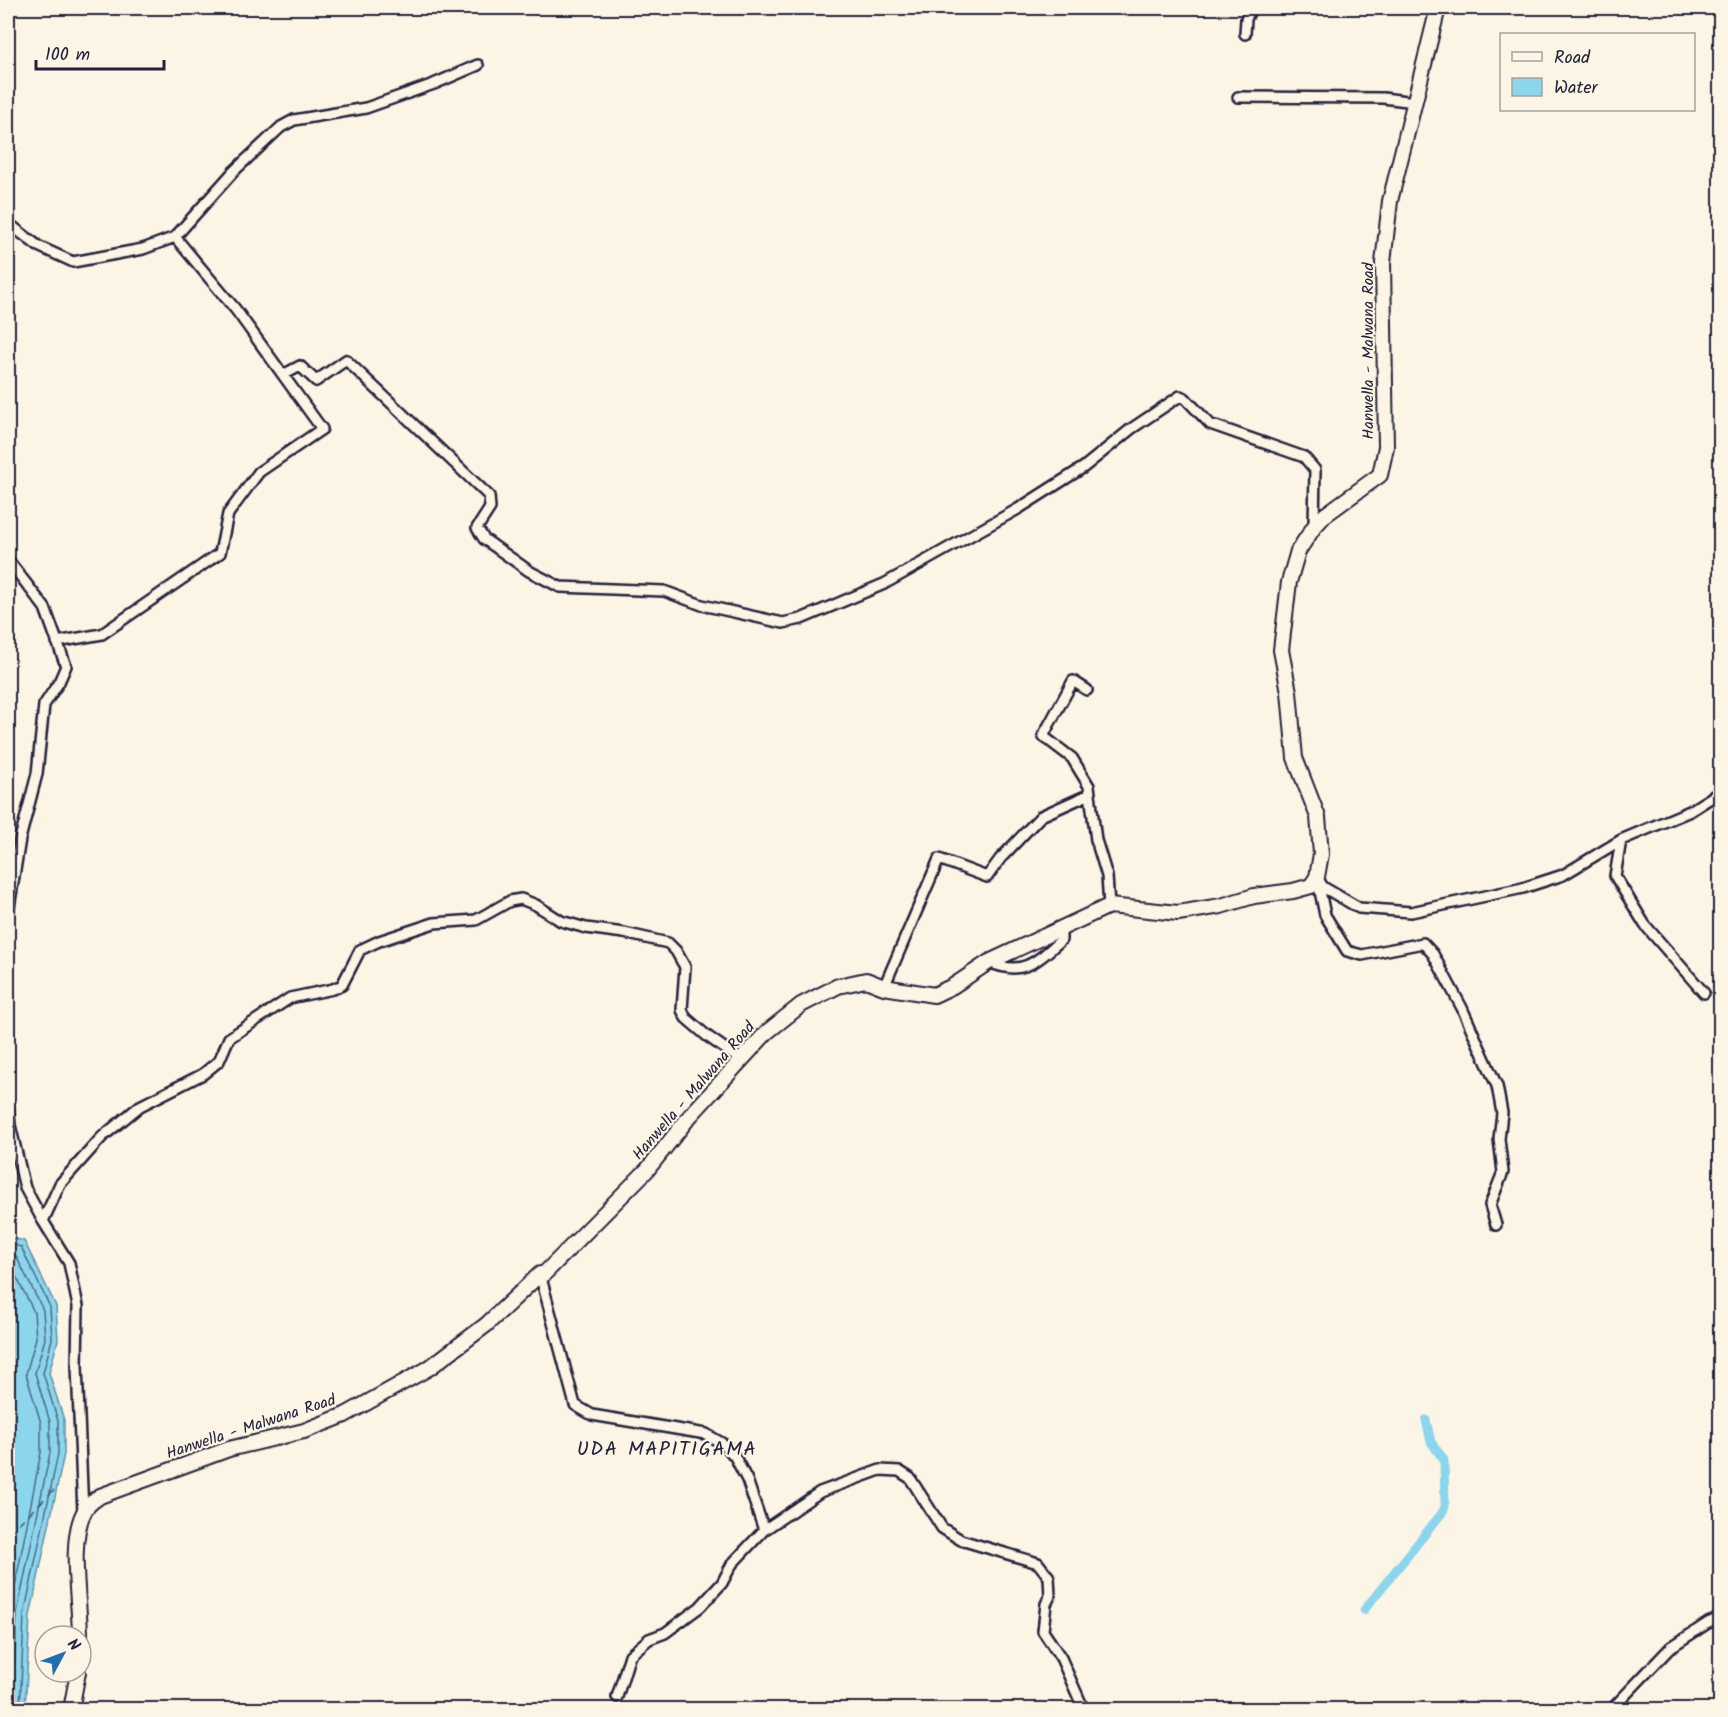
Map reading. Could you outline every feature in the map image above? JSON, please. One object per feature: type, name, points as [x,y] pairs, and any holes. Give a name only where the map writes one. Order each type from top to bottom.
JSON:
[{"type":"street","points":[[1245,34],[1246,19],[1251,8]]},
{"type":"street","name":"Hanwella - Malwana Road","points":[[1317,878],[1321,854],[1318,818],[1295,758],[1281,650],[1289,582],[1298,551],[1314,527],[1325,515],[1380,475],[1386,447],[1383,263],[1390,201],[1438,8]]},
{"type":"street","points":[[8,223],[38,246],[73,262],[143,249],[175,237],[234,171],[281,127],[294,120],[366,108],[434,84],[478,65]]},
{"type":"street","points":[[1238,97],[1383,98],[1415,102]]},
{"type":"street","points":[[57,642],[102,634],[220,553],[228,514],[260,472],[322,429],[236,310],[175,237]]},
{"type":"street","points":[[283,375],[300,366],[316,381],[346,360],[489,496],[490,508],[477,528],[484,539],[529,571],[560,587],[664,591],[702,605],[783,622],[801,619],[884,584],[1018,509],[1084,467],[1131,429],[1180,396],[1185,398],[1210,424],[1304,457],[1315,470],[1314,527]]},
{"type":"street","points":[[8,560],[45,608],[66,666],[44,705],[37,774],[20,839],[8,914]]},
{"type":"street","points":[[1087,690],[1073,681],[1043,736],[1072,758],[1089,786],[1096,840],[1107,876],[1109,906],[1178,913],[1221,906],[1254,896],[1293,891],[1311,886],[1317,878]]},
{"type":"street","points":[[1317,878],[1323,887],[1359,908],[1411,912],[1523,888],[1563,875],[1621,840],[1690,811],[1720,792]]},
{"type":"street","points":[[884,987],[939,859],[987,877],[1000,859],[1041,816],[1090,794]]},
{"type":"street","points":[[1621,840],[1616,876],[1645,925],[1704,993]]},
{"type":"street","points":[[1317,878],[1325,915],[1347,951],[1362,955],[1423,943],[1433,954],[1462,1008],[1497,1086],[1502,1113],[1499,1139],[1503,1172],[1490,1205],[1496,1225]]},
{"type":"street","points":[[43,1221],[60,1184],[102,1137],[140,1107],[203,1074],[219,1061],[229,1038],[290,999],[342,985],[360,950],[379,941],[434,923],[476,920],[510,901],[521,899],[536,905],[561,921],[585,928],[624,933],[668,943],[676,951],[685,967],[682,1011],[686,1018],[741,1060]]},
{"type":"street","name":"Hanwella - Malwana Road","points":[[83,1513],[90,1503],[100,1496],[229,1449],[304,1431],[345,1414],[429,1368],[486,1325],[540,1274],[543,1275],[647,1170],[690,1116],[767,1032],[801,1005],[838,986],[866,980],[884,987],[934,995],[953,986],[989,962],[1109,906]]},
{"type":"street","points":[[989,962],[1002,968],[1019,969],[1034,964],[1061,940],[1061,929]]},
{"type":"street","points":[[8,1103],[10,1125],[25,1188],[69,1263],[78,1306],[77,1366],[83,1513],[76,1539],[80,1624]]},
{"type":"street","points":[[540,1274],[575,1405],[592,1415],[706,1434],[725,1444],[747,1480],[764,1530]]},
{"type":"street","points":[[617,1697],[630,1655],[649,1639],[664,1633],[700,1607],[722,1583],[732,1564],[764,1530],[820,1492],[879,1470],[899,1471],[910,1478],[942,1528],[961,1540],[1038,1563],[1049,1577],[1050,1596],[1046,1604],[1043,1631],[1061,1659],[1084,1710]]},
{"type":"street","points":[[1611,1710],[1671,1647],[1708,1623],[1720,1618]]},
{"type":"street","points":[[71,1710],[76,1684]]},
{"type":"water","points":[[8,1237],[24,1241],[56,1306],[58,1340],[49,1373],[64,1420],[64,1454],[30,1616],[25,1710],[8,1709]]},
{"type":"waterway","points":[[1364,1610],[1445,1507],[1444,1460],[1431,1442],[1426,1420]]},
{"type":"ferry route","points":[[8,1534],[57,1487]]},
{"type":"district","name":"UDA MAPITIGAMA","points":[[667,1450]]}]
